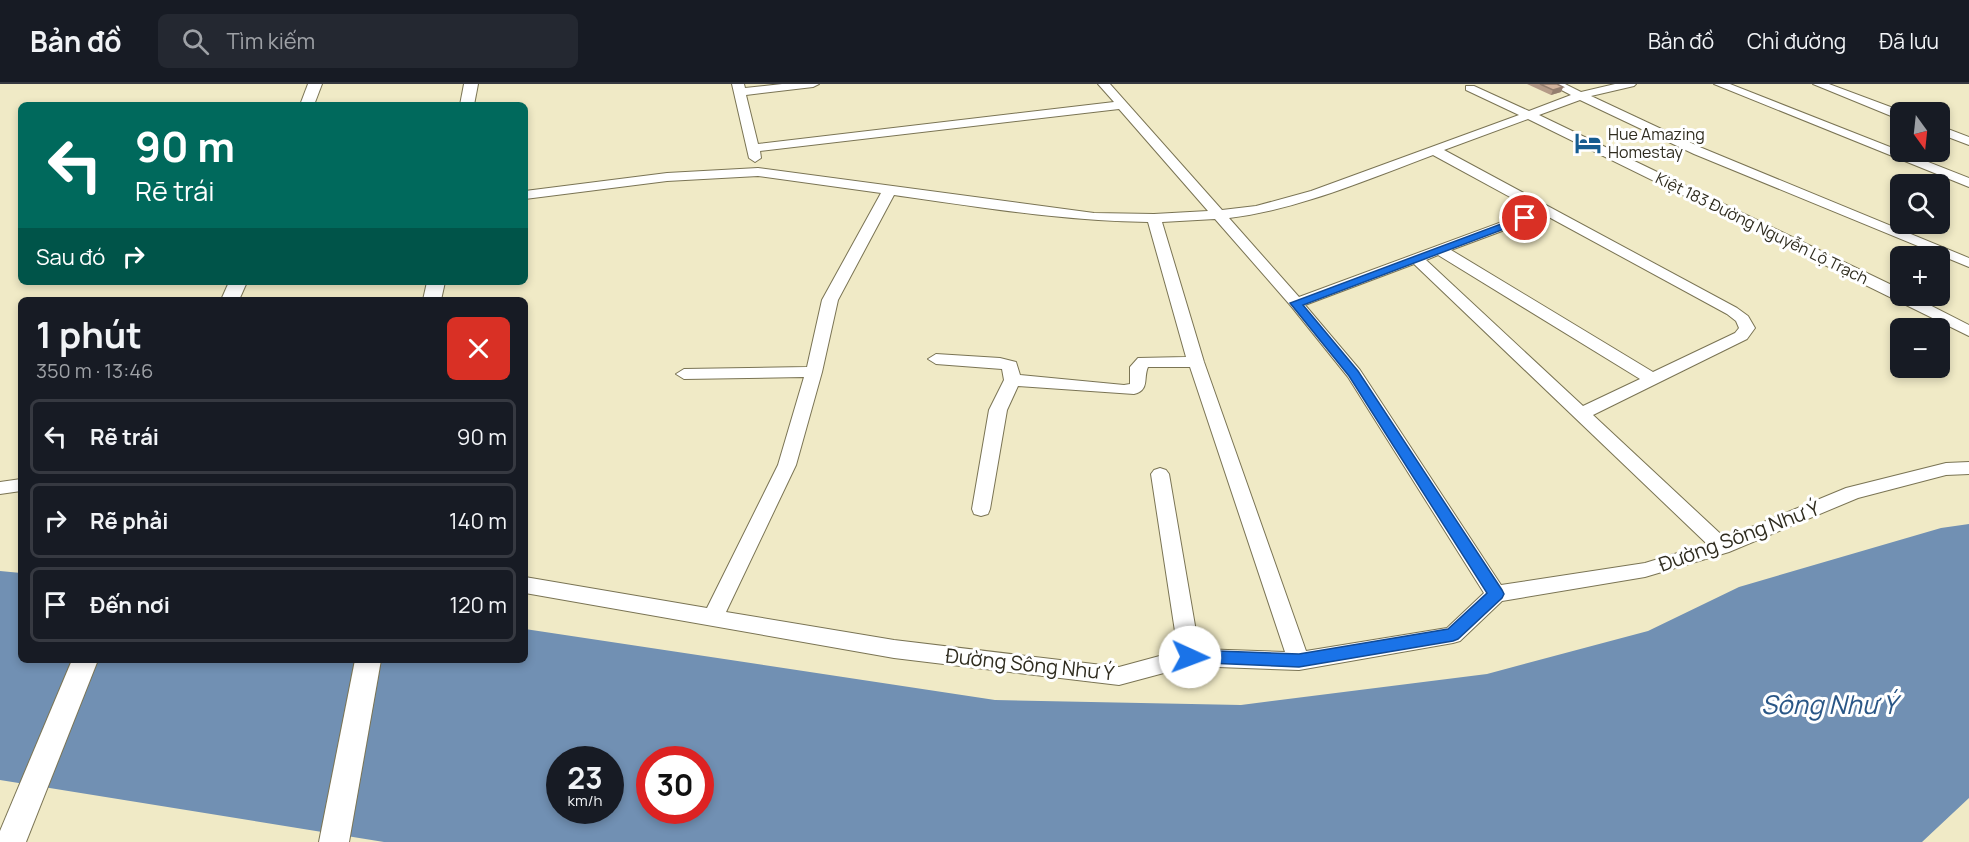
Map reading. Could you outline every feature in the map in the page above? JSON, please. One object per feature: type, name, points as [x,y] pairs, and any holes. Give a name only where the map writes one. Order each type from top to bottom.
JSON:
[{"type":"street","points":[[308,102],[315,84],[322,84]]},
{"type":"street","points":[[468,102],[471,84]]},
{"type":"street","points":[[758,172],[739,88],[813,84]]},
{"type":"street","points":[[1104,84],[1296,303],[1354,374],[1496,594]]},
{"type":"street","points":[[1556,84],[1698,151],[1969,263]]},
{"type":"street","points":[[528,195],[667,177],[758,172],[1094,217],[1154,218],[1217,215],[1257,210],[1316,194],[1436,151],[1527,114],[1582,95],[1630,84]]},
{"type":"street","points":[[1720,84],[1969,183]]},
{"type":"street","points":[[1819,84],[1890,111]]},
{"type":"street","name":"Kiệt 183 Đường Nguyễn Lộ Trạch","points":[[1470,88],[1890,290]]},
{"type":"street","points":[[753,148],[1121,105]]},
{"type":"street","points":[[1950,134],[1969,141]]},
{"type":"street","points":[[1436,151],[1743,319],[1747,328],[1741,336],[1580,414]]},
{"type":"street","points":[[713,616],[788,465],[814,372],[830,300],[889,191]]},
{"type":"street","points":[[1296,303],[1546,210]]},
{"type":"street","points":[[1154,218],[1196,362],[1299,661]]},
{"type":"street","points":[[1440,250],[1652,380]]},
{"type":"street","points":[[1416,258],[1722,547]]},
{"type":"street","name":"Kiệt 183 Đường Nguyễn Lộ Trạch","points":[[1922,306],[1969,331]]},
{"type":"street","points":[[936,359],[1000,363],[1010,366],[1012,380],[998,410],[981,509]]},
{"type":"street","points":[[1012,380],[1124,390],[1134,389],[1138,385],[1138,368],[1144,362],[1196,362]]},
{"type":"street","points":[[684,374],[814,372]]},
{"type":"street","name":"Đường Sông Như Ý","points":[[528,585],[894,649],[1119,676],[1190,657],[1299,661],[1453,635],[1496,594],[1645,570],[1722,547],[1853,493],[1946,469],[1969,468]]},
{"type":"street","points":[[1160,474],[1190,657]]},
{"type":"street","points":[[0,488],[18,485]]},
{"type":"street","points":[[14,822],[84,663]]},
{"type":"street","points":[[334,842],[367,663]]},
{"type":"water","name":"Sông Như Ý","points":[[1969,524],[1969,798],[1922,842],[384,842],[0,780],[0,571],[18,573],[18,663],[528,663],[528,629],[995,700],[1241,705],[1487,674],[1648,631],[1739,587],[1941,528]]},
{"type":"building","points":[[1540,84],[1557,84],[1563,87],[1553,90]]},
{"type":"place","name":"Hue Amazing Homestay","points":[[1588,143]]},
{"type":"route","points":[[1190,657],[1299,661],[1453,635],[1496,594],[1354,374],[1296,303],[1525,218]]}]
